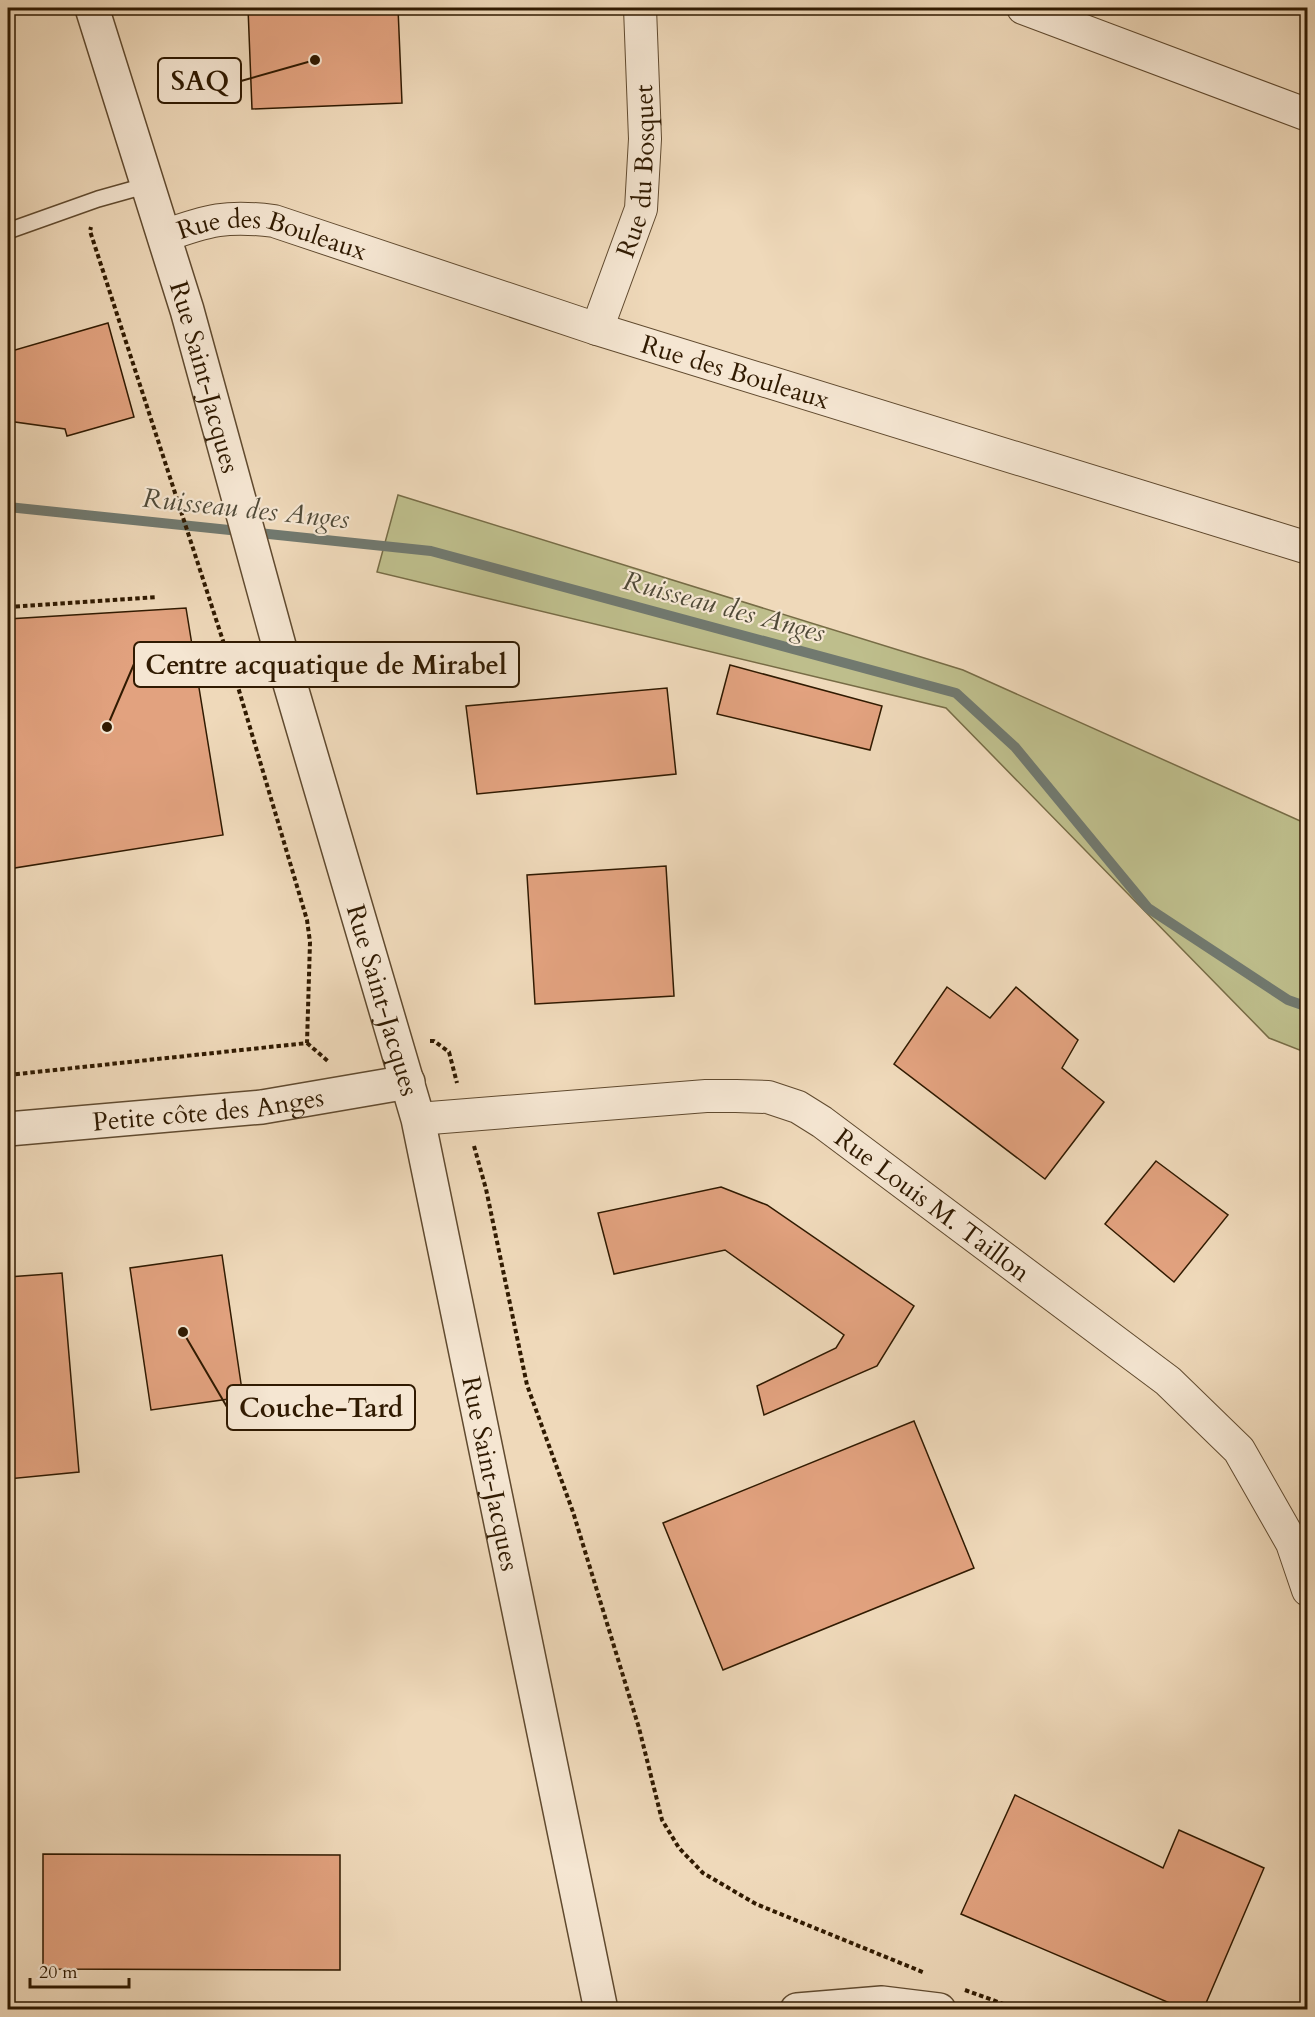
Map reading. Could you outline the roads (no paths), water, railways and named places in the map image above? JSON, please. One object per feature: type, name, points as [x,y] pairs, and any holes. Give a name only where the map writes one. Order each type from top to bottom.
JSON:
[{"type":"street","name":"Rue Saint-Jacques","points":[[92,8],[187,310],[283,660],[418,1119],[601,2010]]},
{"type":"street","name":"Rue du Bosquet","points":[[597,329],[641,209],[645,139],[640,8]]},
{"type":"street","points":[[1023,8],[1308,115]]},
{"type":"street","name":"Rue des Bouleaux","points":[[164,236],[201,222],[224,218],[274,221],[597,329],[1308,548]]},
{"type":"street","name":"Petite côte des Anges","points":[[8,1129],[262,1107],[408,1082]]},
{"type":"street","name":"Rue Louis M. Taillon","points":[[418,1119],[706,1096],[768,1097],[798,1107],[822,1122],[1168,1381],[1239,1450],[1292,1543],[1308,1590]]},
{"type":"street","points":[[797,2010],[950,1999]]},
{"type":"lane","points":[[8,231],[98,199],[148,185]]},
{"type":"waterway","name":"Ruisseau des Anges","points":[[8,507],[431,551],[956,693],[1015,747],[1148,908],[1288,1000],[1308,1007]]},
{"type":"place","name":"SAQ","points":[[315,60]]},
{"type":"place","name":"Centre acquatique de Mirabel","points":[[107,727]]},
{"type":"place","name":"Couche-Tard","points":[[183,1332]]}]
